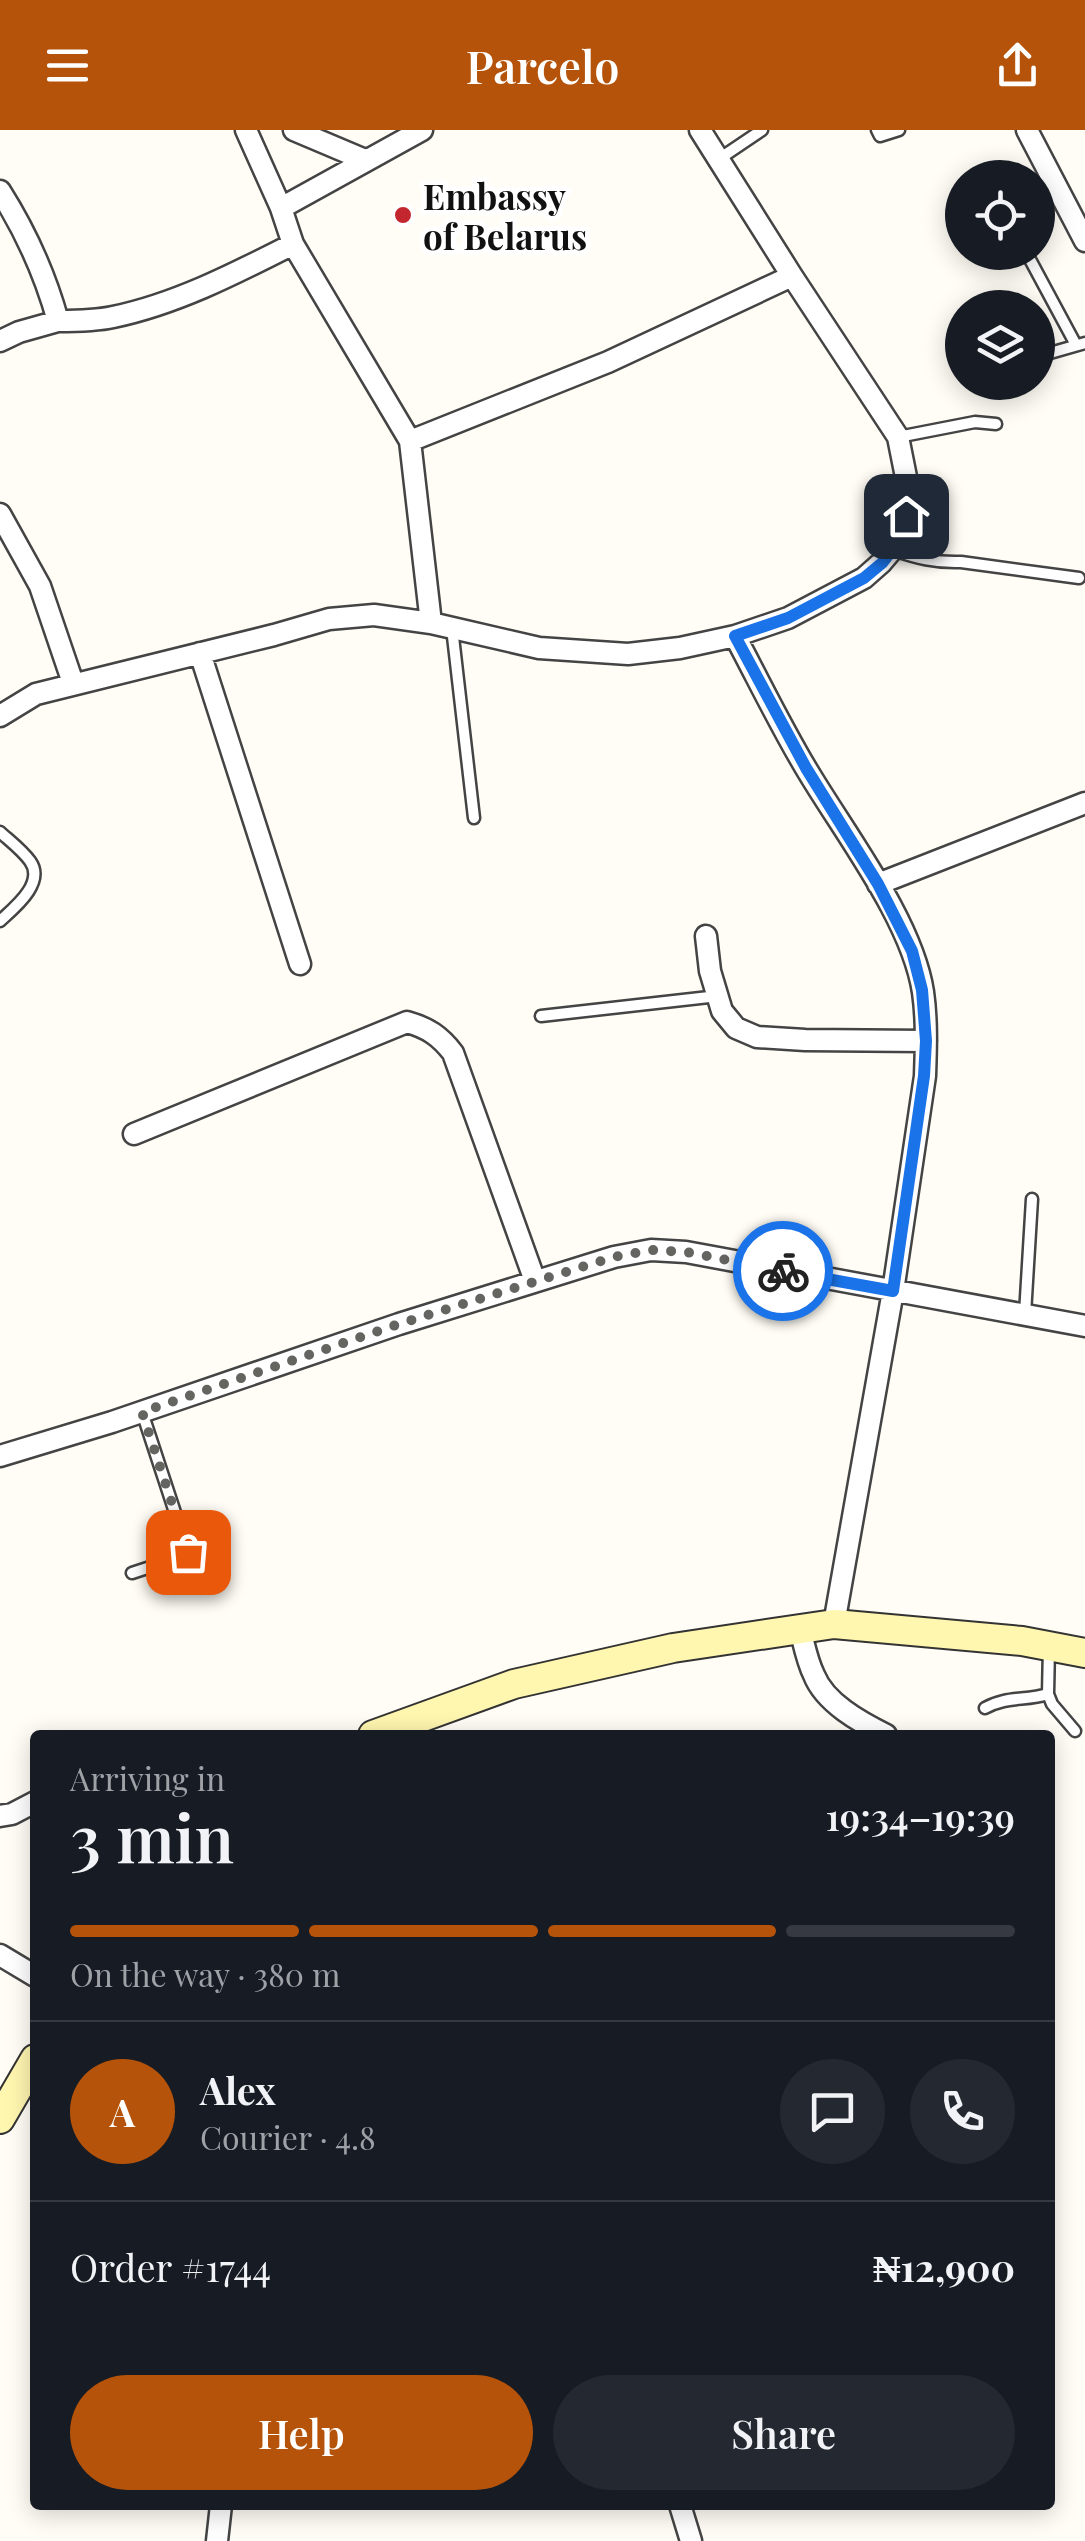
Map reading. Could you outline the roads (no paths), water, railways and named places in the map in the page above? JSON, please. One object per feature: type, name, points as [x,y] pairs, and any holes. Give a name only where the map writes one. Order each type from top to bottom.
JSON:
[{"type":"street","points":[[246,130],[293,244],[410,442],[442,625]]},
{"type":"street","points":[[294,130],[365,160]]},
{"type":"street","points":[[281,208],[422,130]]},
{"type":"street","points":[[0,716],[36,694],[329,619],[374,615],[442,625],[539,648],[628,654],[680,648],[735,636],[788,618],[864,578],[882,563],[906,516],[908,492],[898,437],[700,130]]},
{"type":"street","points":[[1026,130],[1085,241]]},
{"type":"street","points":[[0,191],[33,248],[58,321]]},
{"type":"street","points":[[0,341],[58,321],[109,318],[136,311],[224,278],[293,244]]},
{"type":"street","points":[[410,442],[608,362],[792,276]]},
{"type":"street","points":[[0,514],[40,586],[74,683]]},
{"type":"street","points":[[735,636],[806,768],[878,884],[912,951],[922,990],[924,1076],[893,1291],[834,1624]]},
{"type":"street","points":[[200,653],[300,964]]},
{"type":"street","points":[[878,884],[1085,803]]},
{"type":"street","points":[[706,936],[710,971],[722,1011],[736,1028],[757,1038],[926,1041]]},
{"type":"street","points":[[134,1134],[407,1022],[428,1028],[453,1053],[535,1282]]},
{"type":"street","points":[[0,1456],[399,1324],[614,1257],[651,1250],[686,1252],[1085,1326]]},
{"type":"street","points":[[392,1730],[514,1684],[674,1648],[834,1624],[1022,1641],[1085,1653]]},
{"type":"street","points":[[800,1629],[814,1678],[830,1698],[876,1730]]},
{"type":"street","points":[[0,1816],[30,1805]]},
{"type":"street","points":[[0,1955],[30,1973]]},
{"type":"street","points":[[1,2115],[30,2067]]},
{"type":"street","points":[[217,2541],[221,2510]]},
{"type":"street","points":[[682,2510],[691,2541]]},
{"type":"lane","points":[[719,159],[762,130]]},
{"type":"lane","points":[[878,130],[884,137],[899,130]]},
{"type":"lane","points":[[1037,270],[1081,344],[1055,351]]},
{"type":"lane","points":[[898,437],[975,422],[996,424]]},
{"type":"lane","points":[[892,550],[942,563],[961,562],[1080,578]]},
{"type":"lane","points":[[442,625],[474,818]]},
{"type":"lane","points":[[0,832],[34,868],[27,895],[0,922]]},
{"type":"lane","points":[[541,1016],[718,996]]},
{"type":"lane","points":[[1024,1315],[1032,1199]]},
{"type":"lane","points":[[132,1573],[188,1552],[142,1412]]},
{"type":"lane","points":[[1049,1646],[1048,1694],[1076,1731]]},
{"type":"lane","points":[[985,1708],[1000,1700],[1029,1700],[1048,1694]]},
{"type":"place","name":"Embassy of Belarus","points":[[403,215]]}]
